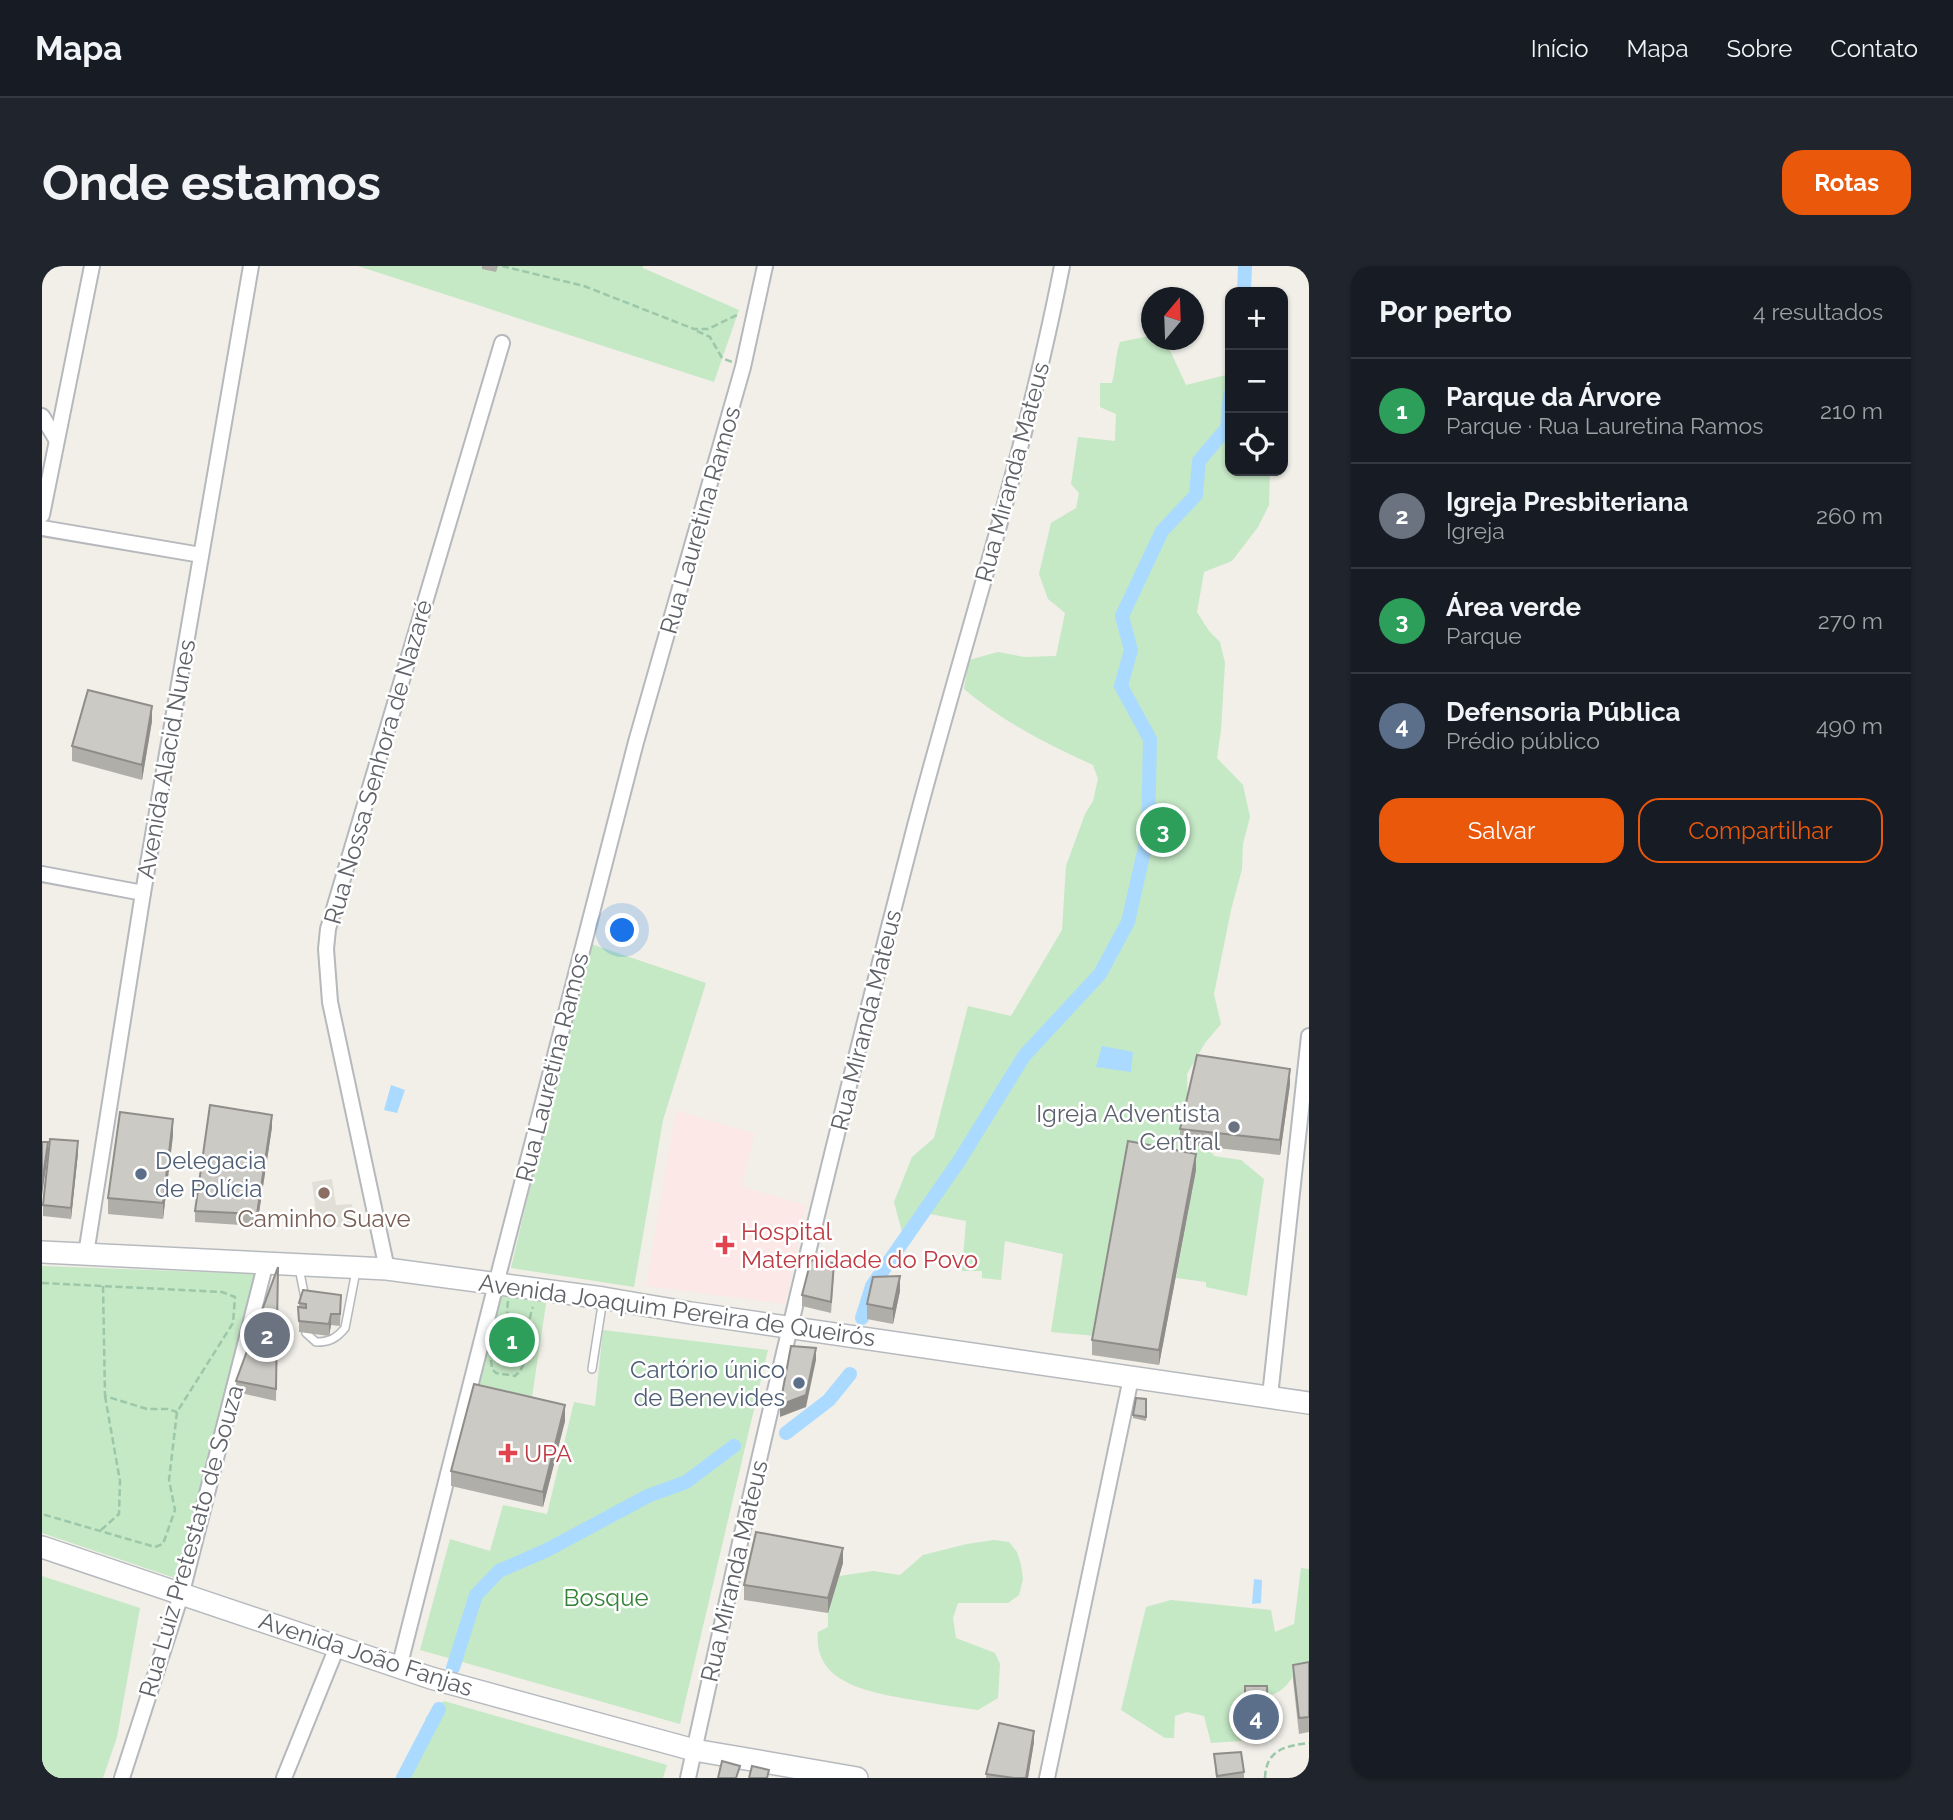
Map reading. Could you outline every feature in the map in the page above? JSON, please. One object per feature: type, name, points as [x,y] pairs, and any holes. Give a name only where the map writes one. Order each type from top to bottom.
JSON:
[{"type":"main road","name":"Avenida Joaquim Pereira de Queirós","points":[[42,1252],[387,1269],[603,1298],[1309,1403]]},
{"type":"main road","name":"Avenida João Fanjas","points":[[42,1547],[182,1592],[399,1668],[694,1750],[802,1771]]},
{"type":"main road","points":[[802,1771],[857,1778]]},
{"type":"street","points":[[42,515],[92,266]]},
{"type":"street","name":"Avenida Alacid Nunes","points":[[86,1254],[143,893],[251,266]]},
{"type":"street","name":"Rua Lauretina Ramos","points":[[399,1668],[480,1352],[503,1286],[636,742],[743,367],[765,266]]},
{"type":"street","name":"Rua Miranda Mateus","points":[[688,1778],[840,1118],[916,823],[995,542],[1051,321],[1062,266]]},
{"type":"street","name":"Rua Nossa Senhora de Nazaré","points":[[387,1269],[330,1002],[326,949],[328,929],[502,342]]},
{"type":"street","points":[[42,416],[56,439]]},
{"type":"street","points":[[42,528],[201,555]]},
{"type":"street","points":[[42,874],[143,893]]},
{"type":"street","points":[[1270,1396],[1309,1036]]},
{"type":"street","name":"Rua Luiz Pretestato de Souza","points":[[122,1778],[182,1592],[266,1262]]},
{"type":"street","points":[[1047,1778],[1130,1378]]},
{"type":"street","points":[[284,1778],[337,1647]]},
{"type":"lane","points":[[298,1264],[306,1302]]},
{"type":"lane","points":[[306,1333],[316,1342],[328,1342],[345,1328],[357,1267]]},
{"type":"lane","points":[[592,1369],[603,1298]]},
{"type":"path","points":[[502,266],[584,286],[694,329],[710,337],[722,358],[743,367]]},
{"type":"path","points":[[694,329],[708,329],[757,308]]},
{"type":"path","points":[[42,1283],[222,1292],[234,1297],[233,1323],[177,1412],[169,1480],[175,1510],[163,1545],[155,1547],[42,1514]]},
{"type":"path","points":[[101,1530],[120,1514],[120,1481],[105,1396],[103,1286]]},
{"type":"path","points":[[503,1286],[510,1323],[516,1328],[528,1330]]},
{"type":"path","points":[[480,1352],[493,1362],[492,1369],[496,1373],[515,1376],[525,1361],[530,1316],[540,1291]]},
{"type":"path","points":[[105,1396],[147,1409],[177,1412]]},
{"type":"path","points":[[1265,1778],[1274,1754],[1282,1747],[1309,1743]]},
{"type":"shaded area","name":"Hospital Maternidade do Povo","points":[[676,1110],[755,1134],[741,1186],[806,1205],[785,1304],[646,1286]]},
{"type":"shaded area","name":"Caminho Suave","points":[[332,1179],[336,1205],[352,1204],[355,1227],[318,1227],[312,1182]]},
{"type":"green space","points":[[358,266],[643,266],[739,310],[714,382]]},
{"type":"green space","points":[[1141,338],[1141,350],[1170,350],[1186,385],[1225,375],[1225,476],[1270,476],[1269,505],[1258,527],[1232,561],[1204,572],[1197,612],[1220,642],[1225,663],[1217,758],[1243,785],[1250,817],[1243,844],[1242,869],[1214,994],[1221,1024],[1205,1043],[1187,1074],[1188,1109],[1214,1156],[1241,1160],[1264,1179],[1247,1296],[1206,1287],[1206,1282],[1176,1278],[1196,1170],[1096,1336],[1051,1332],[1063,1254],[1005,1241],[1001,1280],[982,1278],[982,1271],[962,1271],[966,1221],[920,1212],[902,1232],[894,1202],[912,1157],[934,1138],[968,1006],[1011,1016],[1062,930],[1066,866],[1085,814],[1093,801],[1098,779],[1093,765],[1026,732],[964,689],[969,660],[998,652],[1024,657],[1056,656],[1065,613],[1048,599],[1039,574],[1051,523],[1076,508],[1079,493],[1071,484],[1078,437],[1115,441],[1116,414],[1100,407],[1100,383],[1112,383],[1120,342]]},
{"type":"green space","points":[[588,943],[706,983],[663,1120],[634,1287],[511,1268]]},
{"type":"green space","points":[[42,1266],[259,1274],[175,1578],[42,1533]]},
{"type":"green space","points":[[496,1289],[547,1297],[532,1397],[474,1383]]},
{"type":"green space","name":"Bosque","points":[[603,1330],[768,1350],[680,1724],[420,1650],[450,1539],[490,1551],[503,1505],[547,1514],[574,1402],[595,1406]]},
{"type":"green space","points":[[994,1540],[1009,1542],[1017,1552],[1023,1579],[1019,1595],[1008,1603],[958,1603],[953,1618],[956,1638],[995,1653],[1000,1664],[998,1698],[978,1710],[877,1693],[847,1682],[834,1674],[825,1663],[819,1650],[818,1632],[828,1627],[828,1613],[839,1576],[873,1571],[900,1575],[923,1555]]},
{"type":"green space","points":[[1301,1568],[1309,1569],[1309,1677],[1294,1675],[1279,1692],[1245,1698],[1241,1741],[1211,1743],[1204,1716],[1187,1712],[1175,1716],[1174,1738],[1165,1738],[1121,1710],[1146,1607],[1171,1600],[1271,1610],[1275,1632],[1294,1624]]},
{"type":"green space","points":[[42,1576],[140,1608],[117,1737],[103,1778],[42,1778]]},
{"type":"green space","points":[[444,1701],[667,1765],[663,1778],[398,1778],[419,1744],[426,1717]]},
{"type":"water","points":[[1102,1046],[1133,1052],[1131,1072],[1096,1067]]},
{"type":"water","points":[[391,1085],[405,1090],[397,1113],[384,1110]]},
{"type":"water","points":[[1254,1579],[1262,1580],[1261,1603],[1252,1604]]},
{"type":"building","points":[[88,690],[152,706],[142,765],[72,746]]},
{"type":"building","name":"Igreja Adventista Central","points":[[1197,1055],[1290,1069],[1280,1140],[1180,1129]]},
{"type":"building","points":[[210,1105],[272,1115],[257,1214],[195,1211]]},
{"type":"building","name":"Delegacia de Polícia","points":[[120,1112],[173,1119],[163,1203],[108,1198]]},
{"type":"building","points":[[50,1139],[78,1141],[71,1208],[43,1205]]},
{"type":"building","points":[[1128,1141],[1196,1154],[1159,1350],[1092,1340]]},
{"type":"building","points":[[42,1142],[48,1142],[42,1184]]},
{"type":"building","points":[[811,1260],[834,1263],[831,1302],[802,1295]]},
{"type":"building","points":[[278,1267],[276,1389],[236,1381]]},
{"type":"building","points":[[900,1276],[893,1309],[867,1304],[873,1277]]},
{"type":"building","points":[[303,1290],[341,1295],[340,1314],[331,1314],[329,1324],[299,1321],[298,1307],[306,1308],[306,1304],[299,1303]]},
{"type":"building","name":"Cartório único de Benevides","points":[[791,1346],[816,1348],[806,1395],[780,1405]]},
{"type":"building","name":"UPA","points":[[474,1384],[565,1405],[543,1492],[451,1471]]},
{"type":"building","points":[[1136,1398],[1146,1399],[1146,1417],[1133,1415]]},
{"type":"building","points":[[756,1532],[843,1548],[828,1598],[744,1585]]},
{"type":"building","points":[[1309,1662],[1309,1717],[1299,1718],[1293,1665]]},
{"type":"building","points":[[1245,1686],[1267,1686],[1268,1725],[1245,1725]]},
{"type":"building","points":[[999,1723],[1034,1731],[1026,1778],[986,1774]]},
{"type":"building","points":[[1241,1752],[1244,1772],[1217,1776],[1214,1754]]},
{"type":"building","points":[[722,1761],[740,1766],[736,1778],[718,1778]]},
{"type":"building","points":[[752,1766],[769,1770],[767,1778],[749,1778]]},
{"type":"waterway","points":[[1244,287],[1245,266]]},
{"type":"waterway","points":[[862,1318],[872,1286],[959,1161],[1024,1056],[1100,974],[1128,922],[1148,834],[1150,739],[1121,686],[1131,650],[1122,616],[1162,531],[1196,495],[1199,461],[1227,428],[1228,413]]},
{"type":"waterway","points":[[786,1433],[829,1400],[850,1374]]},
{"type":"waterway","points":[[453,1668],[476,1595],[499,1571],[547,1550],[648,1496],[686,1482],[734,1446]]},
{"type":"waterway","points":[[403,1778],[439,1709]]},
{"type":"place","name":"Área verde","points":[[1163,830]]},
{"type":"place","name":"Igreja Adventista Central","points":[[1234,1127]]},
{"type":"place","name":"Delegacia de Polícia","points":[[141,1174]]},
{"type":"place","name":"Caminho Suave","points":[[324,1193]]},
{"type":"place","name":"Hospital Maternidade do Povo","points":[[725,1245]]},
{"type":"place","name":"Igreja Presbiteriana","points":[[267,1335]]},
{"type":"place","name":"Parque da Árvore","points":[[512,1340]]},
{"type":"place","name":"Cartório único de Benevides","points":[[799,1383]]},
{"type":"place","name":"UPA","points":[[508,1453]]},
{"type":"place","name":"Defensoria Pública","points":[[1256,1717]]}]
